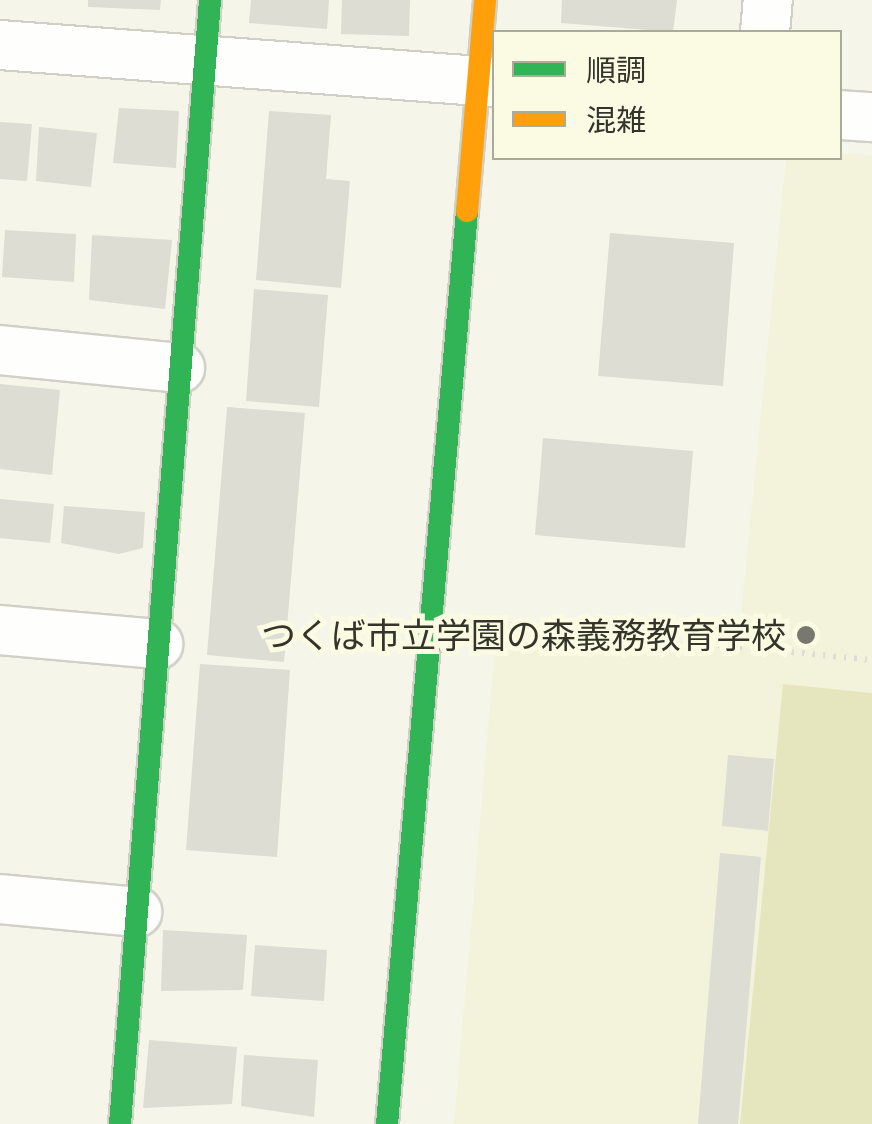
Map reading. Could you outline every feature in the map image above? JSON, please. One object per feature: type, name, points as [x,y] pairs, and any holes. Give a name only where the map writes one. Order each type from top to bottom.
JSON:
[{"type":"street","points":[[120,1124],[210,0]]},
{"type":"street","points":[[387,1124],[486,81],[485,0]]},
{"type":"street","points":[[765,30],[768,0]]},
{"type":"street","points":[[0,44],[486,81]]},
{"type":"street","points":[[842,114],[872,117]]},
{"type":"street","points":[[0,350],[180,368]]},
{"type":"street","points":[[0,630],[158,644]]},
{"type":"street","points":[[0,899],[137,912]]},
{"type":"path","points":[[477,622],[872,660]]},
{"type":"shaded area","name":"つくば市立学園の森義務教育学校","points":[[842,153],[872,156],[872,1124],[454,1124],[497,623],[738,646],[786,160],[842,160]]},
{"type":"green space","points":[[783,684],[872,693],[872,1124],[740,1124]]},
{"type":"building","points":[[88,0],[161,0],[160,10],[88,7]]},
{"type":"building","points":[[251,0],[329,0],[327,29],[249,23]]},
{"type":"building","points":[[342,0],[410,0],[409,36],[341,34]]},
{"type":"building","points":[[562,0],[677,0],[673,30],[561,23]]},
{"type":"building","points":[[119,108],[179,111],[176,168],[113,163]]},
{"type":"building","points":[[269,111],[331,115],[326,179],[350,181],[341,288],[256,280]]},
{"type":"building","points":[[0,122],[32,124],[27,181],[0,179]]},
{"type":"building","points":[[39,127],[97,133],[91,187],[36,181]]},
{"type":"building","points":[[5,230],[76,234],[74,282],[2,277]]},
{"type":"building","points":[[610,233],[734,243],[723,386],[598,376]]},
{"type":"building","points":[[92,235],[172,240],[165,309],[89,300]]},
{"type":"building","points":[[254,289],[328,295],[319,407],[246,401]]},
{"type":"building","points":[[0,384],[60,390],[52,475],[0,469]]},
{"type":"building","points":[[227,407],[305,413],[284,662],[207,655]]},
{"type":"building","points":[[543,438],[693,451],[685,548],[535,535]]},
{"type":"building","points":[[0,499],[54,504],[50,543],[0,538]]},
{"type":"building","points":[[64,506],[145,512],[143,548],[119,554],[61,543]]},
{"type":"building","points":[[200,664],[290,670],[277,857],[186,850]]},
{"type":"building","points":[[728,755],[774,759],[768,831],[722,826]]},
{"type":"building","points":[[720,853],[761,857],[738,1124],[698,1124]]},
{"type":"building","points":[[163,930],[247,935],[243,990],[161,991]]},
{"type":"building","points":[[255,945],[327,950],[324,1001],[251,996]]},
{"type":"building","points":[[149,1040],[237,1047],[232,1104],[143,1108]]},
{"type":"building","points":[[244,1055],[318,1060],[314,1117],[241,1106]]},
{"type":"traffic: fast","points":[[120,1124],[210,0]]},
{"type":"traffic: fast","points":[[387,1124],[467,211]]},
{"type":"traffic: slow","points":[[467,211],[485,0]]},
{"type":"place","name":"つくば市立学園の森義務教育学校","points":[[806,635]]}]
